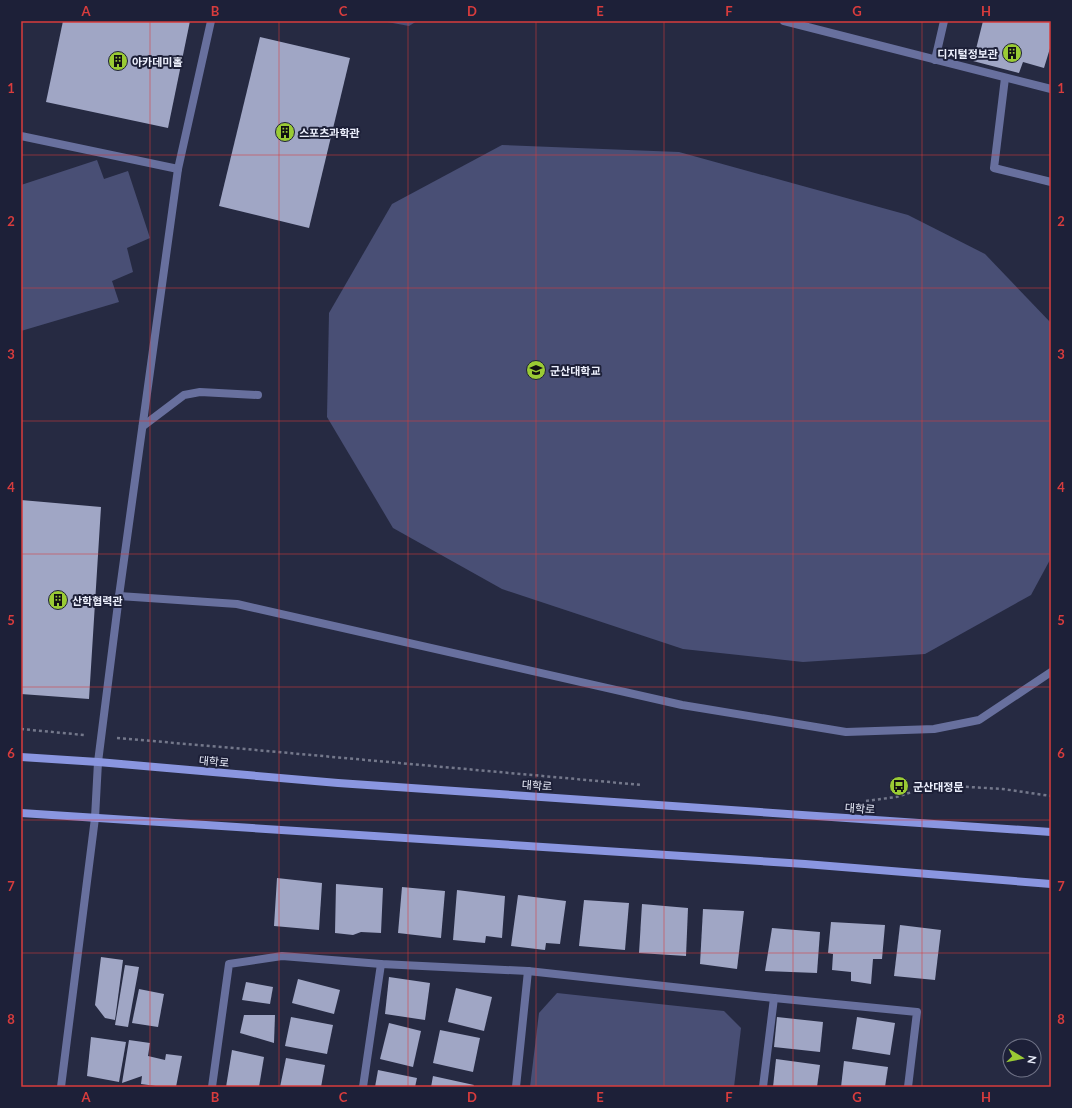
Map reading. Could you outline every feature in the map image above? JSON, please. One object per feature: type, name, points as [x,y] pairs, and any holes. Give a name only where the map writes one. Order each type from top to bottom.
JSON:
[{"type":"street","points":[[60,1087],[94,818],[98,762],[119,596],[178,169],[211,21]]},
{"type":"street","points":[[784,21],[1051,89]]},
{"type":"street","points":[[935,60],[944,21]]},
{"type":"street","points":[[1005,78],[994,168],[1051,182]]},
{"type":"street","points":[[21,136],[178,169]]},
{"type":"street","points":[[143,426],[184,395],[200,392],[258,395]]},
{"type":"street","points":[[119,596],[237,604],[682,705],[846,732],[934,730],[980,720],[1051,672]]},
{"type":"street","name":"대학로","points":[[21,757],[346,783],[1051,832]]},
{"type":"street","points":[[21,813],[797,863],[1051,884]]},
{"type":"street","points":[[212,1087],[229,964],[282,956],[381,964],[528,971],[917,1012],[908,1087]]},
{"type":"street","points":[[363,1087],[381,964]]},
{"type":"street","points":[[516,1087],[528,971]]},
{"type":"street","points":[[763,1087],[774,998]]},
{"type":"path","points":[[21,729],[649,786]]},
{"type":"path","points":[[861,802],[896,797],[934,785],[1003,789],[1051,796]]},
{"type":"shaded area","points":[[382,21],[417,21],[409,26]]},
{"type":"shaded area","points":[[502,145],[679,152],[908,215],[985,254],[1051,323],[1051,558],[1031,595],[925,654],[803,662],[683,649],[502,589],[393,528],[327,417],[329,313],[392,204]]},
{"type":"shaded area","points":[[97,160],[104,179],[128,171],[150,238],[127,248],[133,272],[112,281],[119,302],[21,331],[21,185]]},
{"type":"shaded area","points":[[557,993],[724,1011],[741,1028],[734,1087],[530,1087],[539,1013]]},
{"type":"building","name":"아카데미홀","points":[[63,21],[190,21],[168,128],[46,102]]},
{"type":"building","name":"디지털정보관","points":[[983,21],[1051,21],[1051,45],[1044,68],[1023,62],[1019,73],[973,61]]},
{"type":"building","name":"스포츠과학관","points":[[260,37],[350,58],[309,228],[219,206]]},
{"type":"building","name":"산학협력관","points":[[21,500],[101,507],[89,699],[21,694]]},
{"type":"building","points":[[277,878],[322,883],[319,930],[274,926]]},
{"type":"building","points":[[336,884],[383,888],[381,933],[361,932],[353,935],[335,933]]},
{"type":"building","points":[[402,887],[445,891],[441,938],[398,933]]},
{"type":"building","points":[[457,890],[505,896],[502,938],[486,936],[485,943],[453,940]]},
{"type":"building","points":[[518,895],[566,901],[560,944],[546,943],[545,950],[511,946]]},
{"type":"building","points":[[584,900],[629,903],[625,950],[579,946]]},
{"type":"building","points":[[642,904],[688,908],[686,956],[639,953]]},
{"type":"building","points":[[703,909],[744,911],[737,969],[700,964]]},
{"type":"building","points":[[831,922],[885,925],[882,959],[873,959],[871,984],[851,981],[851,972],[832,970],[833,954],[828,953]]},
{"type":"building","points":[[900,925],[941,930],[935,980],[894,976]]},
{"type":"building","points":[[772,928],[820,932],[817,973],[765,971]]},
{"type":"building","points":[[101,957],[123,960],[115,1020],[105,1018],[95,1005]]},
{"type":"building","points":[[125,965],[139,967],[128,1027],[115,1025]]},
{"type":"building","points":[[389,977],[430,983],[425,1020],[385,1014]]},
{"type":"building","points":[[298,979],[340,990],[334,1014],[292,1003]]},
{"type":"building","points":[[246,982],[273,987],[270,1004],[242,1000]]},
{"type":"building","points":[[456,988],[492,997],[484,1031],[448,1022]]},
{"type":"building","points":[[139,989],[164,994],[158,1027],[132,1023]]},
{"type":"building","points":[[244,1015],[275,1015],[274,1043],[240,1033]]},
{"type":"building","points":[[291,1017],[333,1025],[327,1054],[285,1046]]},
{"type":"building","points":[[777,1017],[823,1022],[820,1052],[774,1047]]},
{"type":"building","points":[[857,1017],[895,1023],[890,1055],[852,1049]]},
{"type":"building","points":[[389,1023],[421,1031],[413,1067],[380,1059]]},
{"type":"building","points":[[440,1030],[480,1038],[473,1072],[433,1063]]},
{"type":"building","points":[[91,1037],[126,1042],[119,1082],[87,1076]]},
{"type":"building","points":[[129,1040],[150,1043],[148,1056],[165,1060],[166,1054],[182,1056],[176,1087],[141,1084],[142,1076],[122,1083]]},
{"type":"building","points":[[232,1050],[264,1057],[259,1087],[226,1087]]},
{"type":"building","points":[[286,1058],[325,1065],[321,1087],[280,1087]]},
{"type":"building","points":[[776,1059],[820,1065],[817,1087],[773,1087]]},
{"type":"building","points":[[844,1061],[888,1067],[885,1087],[841,1087]]},
{"type":"building","points":[[378,1070],[417,1078],[415,1087],[375,1087]]},
{"type":"building","points":[[433,1076],[474,1085],[473,1087],[431,1087]]},
{"type":"place","name":"디지털정보관","points":[[1012,53]]},
{"type":"place","name":"아카데미홀","points":[[118,61]]},
{"type":"place","name":"스포츠과학관","points":[[285,132]]},
{"type":"place","name":"군산대학교","points":[[536,370]]},
{"type":"place","name":"산학협력관","points":[[58,600]]},
{"type":"place","name":"군산대정문","points":[[899,786]]}]
